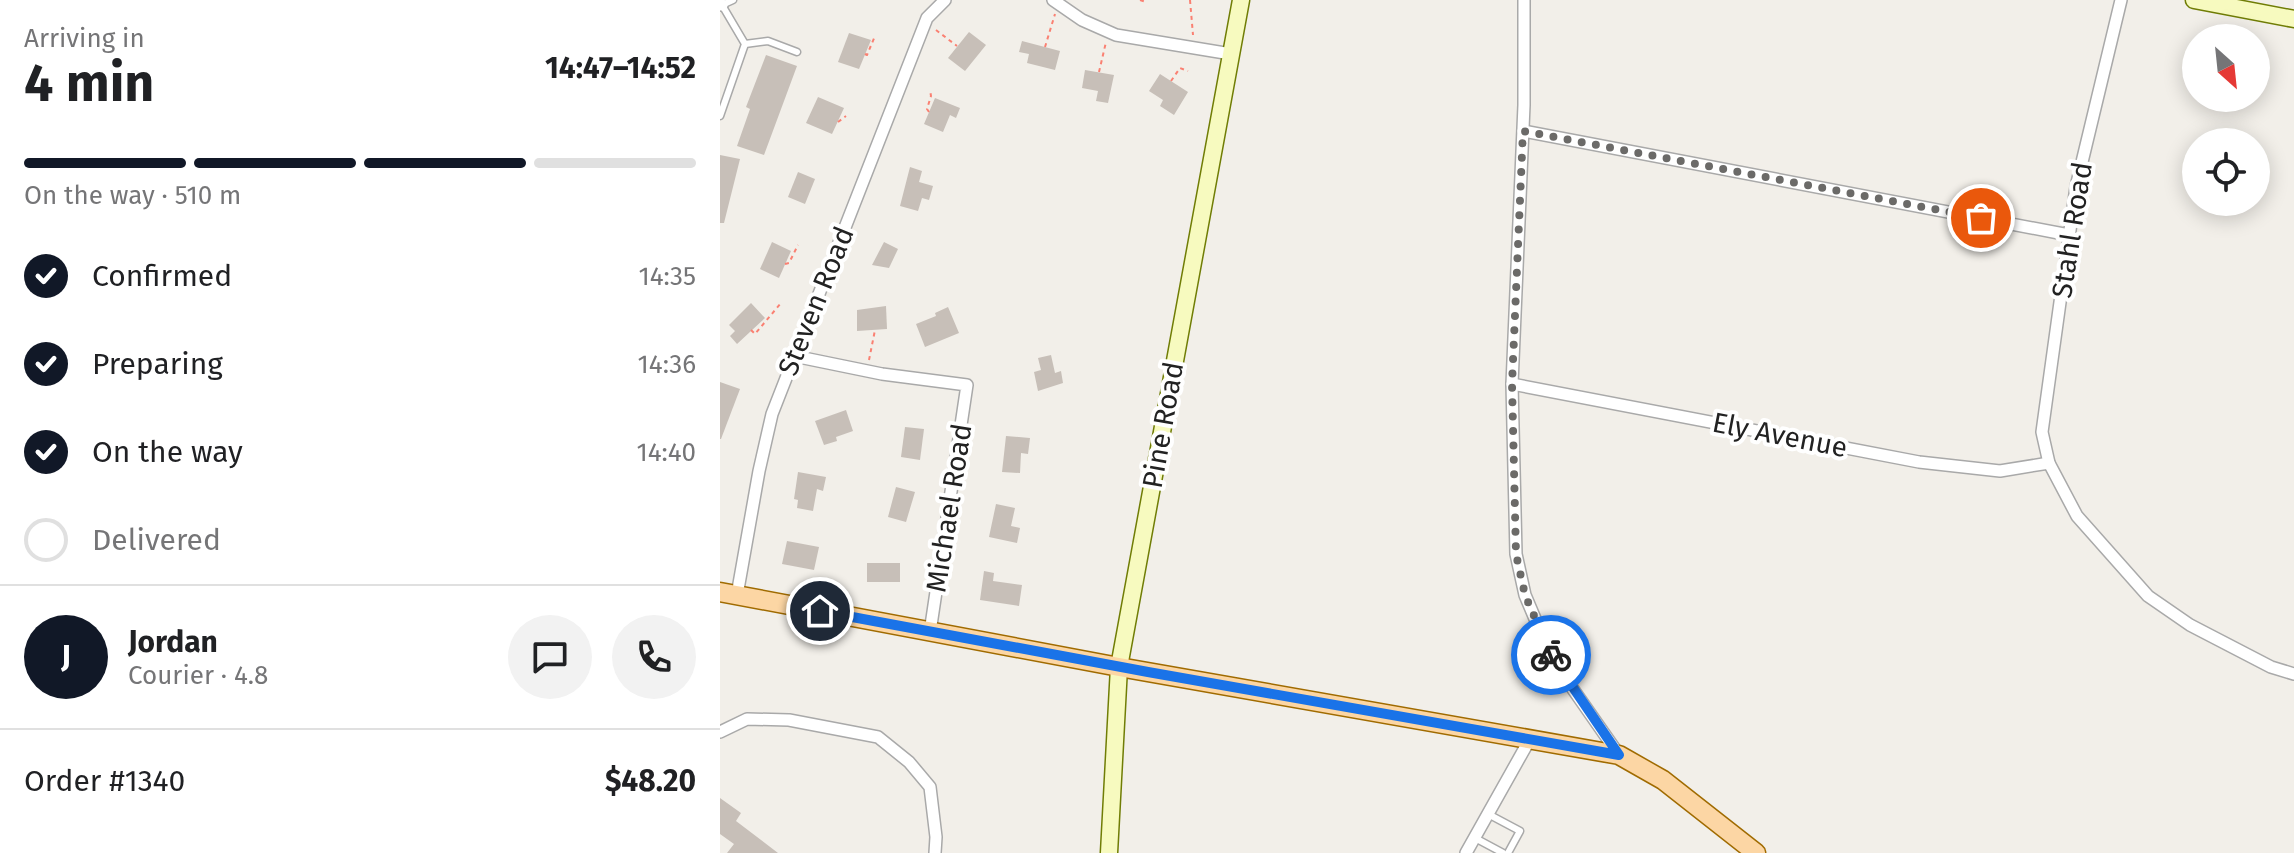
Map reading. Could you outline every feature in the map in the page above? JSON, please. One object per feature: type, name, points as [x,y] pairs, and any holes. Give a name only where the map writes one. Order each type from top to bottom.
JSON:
[{"type":"main road","points":[[729,594],[1119,667],[1619,755],[1663,780],[1756,853]]},
{"type":"street","points":[[926,21],[945,0]]},
{"type":"street","name":"Pine Road","points":[[1109,853],[1119,667],[1241,0]]},
{"type":"street","points":[[1524,0],[1523,131],[1512,384],[1516,554],[1525,595],[1552,659],[1619,755]]},
{"type":"street","name":"Stahl Road","points":[[2121,0],[2076,187],[2042,432],[2049,463],[2077,516],[2148,596],[2190,625],[2271,667],[2294,674]]},
{"type":"street","points":[[2194,0],[2294,19]]},
{"type":"street","points":[[1057,2],[1082,20],[1116,35],[1231,54]]},
{"type":"street","name":"Steven Road","points":[[729,594],[772,414],[926,21]]},
{"type":"street","points":[[1523,131],[2069,235]]},
{"type":"street","points":[[794,356],[867,371]]},
{"type":"street","name":"Michael Road","points":[[867,371],[967,385],[930,632]]},
{"type":"street","name":"Ely Avenue","points":[[1512,384],[1919,462],[2000,471],[2049,463]]},
{"type":"street","points":[[720,732],[747,719],[789,720],[878,737],[909,762],[930,787],[935,853]]},
{"type":"street","points":[[1466,853],[1530,739]]},
{"type":"lane","points":[[720,116],[745,44],[725,3]]},
{"type":"lane","points":[[2294,13],[2294,19]]},
{"type":"lane","points":[[745,44],[768,41],[797,52]]},
{"type":"lane","points":[[1475,838],[1505,853],[1520,831],[1488,814]]},
{"type":"path","points":[[1140,0],[1146,2]]},
{"type":"path","points":[[1190,0],[1194,48]]},
{"type":"path","points":[[1045,47],[1057,2]]},
{"type":"path","points":[[926,21],[957,46]]},
{"type":"path","points":[[1099,72],[1108,31]]},
{"type":"path","points":[[865,54],[875,36]]},
{"type":"path","points":[[1171,81],[1180,68],[1188,71]]},
{"type":"path","points":[[929,112],[930,90]]},
{"type":"path","points":[[838,122],[846,116]]},
{"type":"path","points":[[785,264],[798,245]]},
{"type":"path","points":[[751,330],[755,334],[781,303]]},
{"type":"path","points":[[867,371],[875,330]]},
{"type":"building","points":[[969,32],[986,45],[965,71],[948,58]]},
{"type":"building","points":[[849,33],[871,40],[859,69],[838,62]]},
{"type":"building","points":[[1022,41],[1060,51],[1055,70],[1027,63],[1029,54],[1019,52]]},
{"type":"building","points":[[766,55],[797,66],[764,155],[737,146],[750,109],[746,107]]},
{"type":"building","points":[[1085,70],[1114,75],[1108,103],[1096,101],[1098,91],[1082,88]]},
{"type":"building","points":[[1160,74],[1188,92],[1174,115],[1160,106],[1163,100],[1149,91]]},
{"type":"building","points":[[818,97],[844,108],[832,134],[806,123]]},
{"type":"building","points":[[935,98],[960,108],[956,118],[950,115],[943,132],[924,124]]},
{"type":"building","points":[[720,155],[740,159],[724,223],[720,223]]},
{"type":"building","points":[[910,167],[922,171],[919,182],[933,186],[929,200],[922,198],[918,211],[900,206]]},
{"type":"building","points":[[798,172],[815,179],[805,204],[788,197]]},
{"type":"building","points":[[772,242],[791,251],[779,278],[760,269]]},
{"type":"building","points":[[884,242],[898,249],[889,268],[872,265]]},
{"type":"building","points":[[751,303],[765,318],[737,344],[730,336],[735,331],[729,325]]},
{"type":"building","points":[[886,306],[887,329],[857,331],[857,310]]},
{"type":"building","points":[[948,307],[959,333],[925,347],[916,324]]},
{"type":"building","points":[[1051,355],[1055,373],[1061,371],[1063,383],[1038,391],[1034,372],[1041,370],[1038,358]]},
{"type":"building","points":[[720,382],[740,389],[721,439],[720,439]]},
{"type":"building","points":[[846,410],[853,431],[824,445],[815,421]]},
{"type":"building","points":[[905,427],[924,429],[920,460],[901,457]]},
{"type":"building","points":[[1006,436],[1030,438],[1028,454],[1021,453],[1020,473],[1002,472]]},
{"type":"building","points":[[798,472],[826,477],[823,491],[817,489],[813,511],[797,508],[798,500],[794,499]]},
{"type":"building","points":[[896,487],[915,492],[906,522],[888,517]]},
{"type":"building","points":[[996,504],[1015,508],[1011,526],[1020,528],[1017,543],[989,537]]},
{"type":"building","points":[[787,541],[819,547],[814,570],[782,564]]},
{"type":"building","points":[[867,563],[900,563],[900,582],[867,582]]},
{"type":"building","points":[[984,571],[994,573],[993,581],[1022,585],[1019,606],[980,600]]},
{"type":"building","points":[[720,798],[741,813],[736,821],[778,853],[727,853],[734,844],[720,834]]},
{"type":"way so far","points":[[1551,655],[1525,595],[1516,554],[1512,384],[1523,131],[1981,218]]},
{"type":"route","points":[[820,611],[1619,755],[1551,655]]}]
